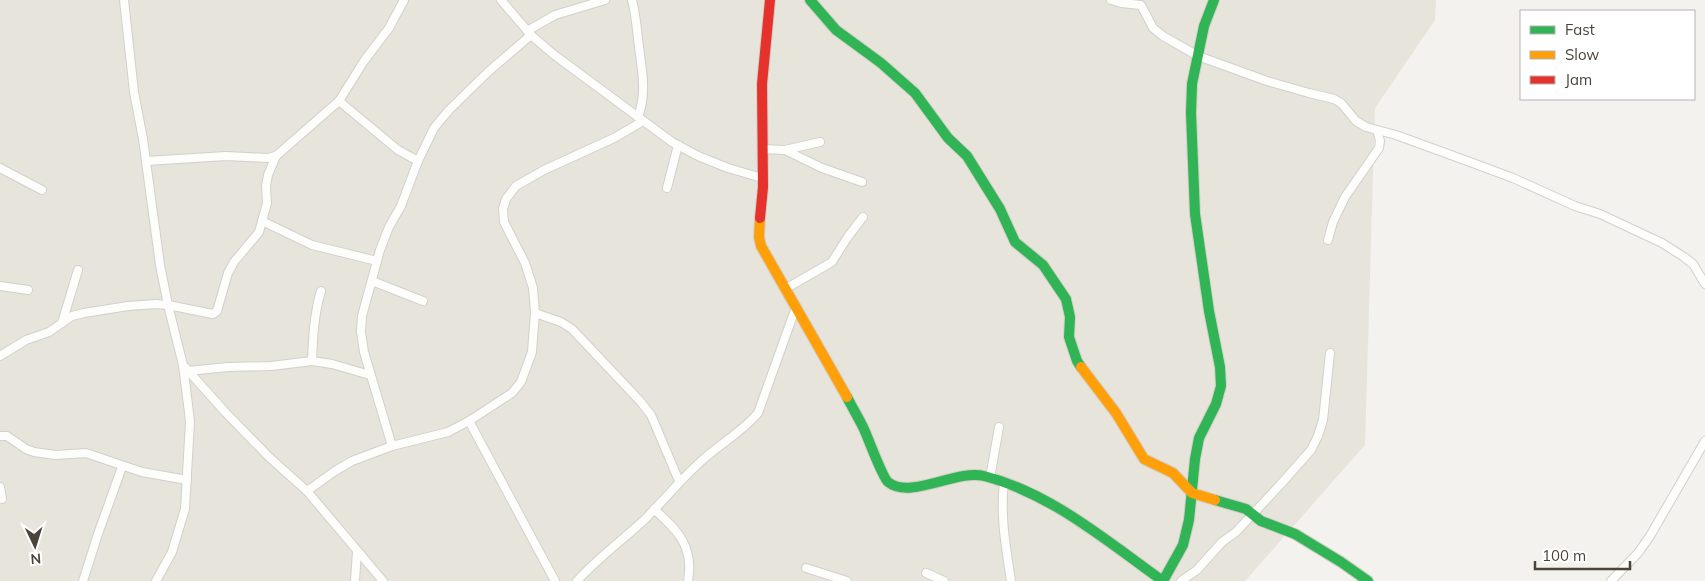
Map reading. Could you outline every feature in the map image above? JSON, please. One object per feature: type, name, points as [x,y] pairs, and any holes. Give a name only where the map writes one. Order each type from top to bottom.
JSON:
[{"type":"street","points":[[124,0],[134,92],[146,161],[160,265],[168,305],[186,368],[190,421],[185,509],[172,552],[156,581]]},
{"type":"street","points":[[0,356],[26,340],[49,332],[72,316],[128,306],[168,305],[213,314],[218,311],[228,273],[234,262],[259,232],[266,204],[268,175],[276,156],[339,101],[364,61],[389,28],[404,0]]},
{"type":"street","points":[[501,0],[529,33],[553,54],[678,145],[698,156],[728,168],[762,178]]},
{"type":"street","points":[[392,446],[364,352],[362,316],[377,261],[389,227],[401,206],[418,160],[434,128],[449,110],[529,33],[555,15],[605,0]]},
{"type":"street","points":[[307,491],[352,461],[392,446],[448,432],[469,421],[512,393],[521,382],[532,352],[536,313],[533,288],[528,272],[504,222],[503,209],[506,198],[516,186],[537,174],[614,138],[640,119],[644,85],[636,14],[632,0]]},
{"type":"street","points":[[770,0],[762,84],[763,187],[758,236],[761,246],[816,340],[863,427],[887,481],[893,486],[903,488],[958,476],[979,475],[1004,482],[1054,506],[1083,524],[1163,581],[1183,545],[1189,520],[1195,459],[1200,438],[1216,404],[1220,386],[1220,367],[1194,214],[1191,113],[1192,84],[1204,26],[1214,0]]},
{"type":"street","points":[[810,0],[836,30],[881,64],[914,93],[948,138],[967,156],[1000,209],[1015,242],[1043,265],[1066,299],[1070,317],[1069,337],[1077,362],[1116,413],[1144,459],[1173,473],[1192,493],[1246,509],[1272,526],[1295,534],[1368,581]]},
{"type":"street","points":[[1111,0],[1121,4],[1141,5],[1153,28],[1162,36],[1198,56],[1276,83],[1334,99],[1341,103],[1356,121],[1366,127],[1396,135],[1513,178],[1575,206],[1600,214],[1662,243],[1693,264],[1705,284]]},
{"type":"street","points":[[339,101],[398,150],[418,160]]},
{"type":"street","points":[[1328,240],[1333,222],[1345,197],[1379,148],[1380,141],[1377,130]]},
{"type":"street","points":[[762,149],[785,150],[820,142]]},
{"type":"street","points":[[666,188],[678,145]]},
{"type":"street","points":[[785,150],[822,168],[862,182]]},
{"type":"street","points":[[146,161],[226,156],[268,158],[276,156]]},
{"type":"street","points":[[0,168],[42,190]]},
{"type":"street","points":[[785,289],[832,262],[863,217]]},
{"type":"street","points":[[262,221],[312,245],[377,261]]},
{"type":"street","points":[[62,323],[78,270]]},
{"type":"street","points":[[372,281],[423,301]]},
{"type":"street","points":[[0,286],[28,290]]},
{"type":"street","points":[[312,361],[313,335],[321,291]]},
{"type":"street","points":[[577,581],[596,561],[632,531],[679,481],[758,413],[796,307]]},
{"type":"street","points":[[536,313],[561,322],[572,329],[640,401],[656,425],[679,481]]},
{"type":"street","points":[[1181,581],[1197,570],[1222,542],[1236,532],[1310,450],[1318,436],[1323,420],[1330,353]]},
{"type":"street","points":[[186,368],[271,366],[312,361],[332,364],[370,375]]},
{"type":"street","points":[[186,368],[226,414],[270,458],[307,491],[383,581]]},
{"type":"street","points":[[469,421],[555,581]]},
{"type":"street","points":[[990,478],[998,428]]},
{"type":"street","points":[[0,436],[7,436],[34,452],[56,455],[86,453],[115,462],[122,467],[187,480]]},
{"type":"street","points":[[1611,581],[1638,553],[1650,536],[1705,441]]},
{"type":"street","points":[[83,581],[122,467]]},
{"type":"street","points":[[1004,482],[1001,503],[1011,581]]},
{"type":"street","points":[[0,487],[2,499]]},
{"type":"street","points":[[654,509],[671,524],[682,539],[688,552],[690,566],[688,581]]},
{"type":"street","points":[[355,581],[357,551]]},
{"type":"street","points":[[806,568],[847,581]]},
{"type":"street","points":[[926,573],[943,581]]},
{"type":"shaded area","points":[[0,0],[1436,0],[1435,20],[1375,108],[1365,445],[1245,581],[0,581]]},
{"type":"traffic: fast","points":[[810,0],[836,30],[881,63],[915,93],[948,138],[967,156],[1000,209],[1015,242],[1043,265],[1066,299],[1070,317],[1069,337],[1081,367]]},
{"type":"traffic: fast","points":[[1163,581],[1183,545],[1189,520],[1199,438],[1216,404],[1221,386],[1220,367],[1209,311],[1195,214],[1191,113],[1192,84],[1204,26],[1214,0]]},
{"type":"traffic: fast","points":[[847,397],[888,482],[897,487],[908,488],[973,475],[984,476],[1009,484],[1056,506],[1100,535],[1163,581]]},
{"type":"traffic: fast","points":[[1215,500],[1246,509],[1261,521],[1295,534],[1368,581]]},
{"type":"traffic: slow","points":[[760,218],[759,237],[761,246],[847,397]]},
{"type":"traffic: slow","points":[[1081,367],[1116,413],[1144,459],[1173,473],[1192,493],[1215,500]]},
{"type":"traffic: jam","points":[[760,218],[763,187],[762,84],[770,0]]}]
